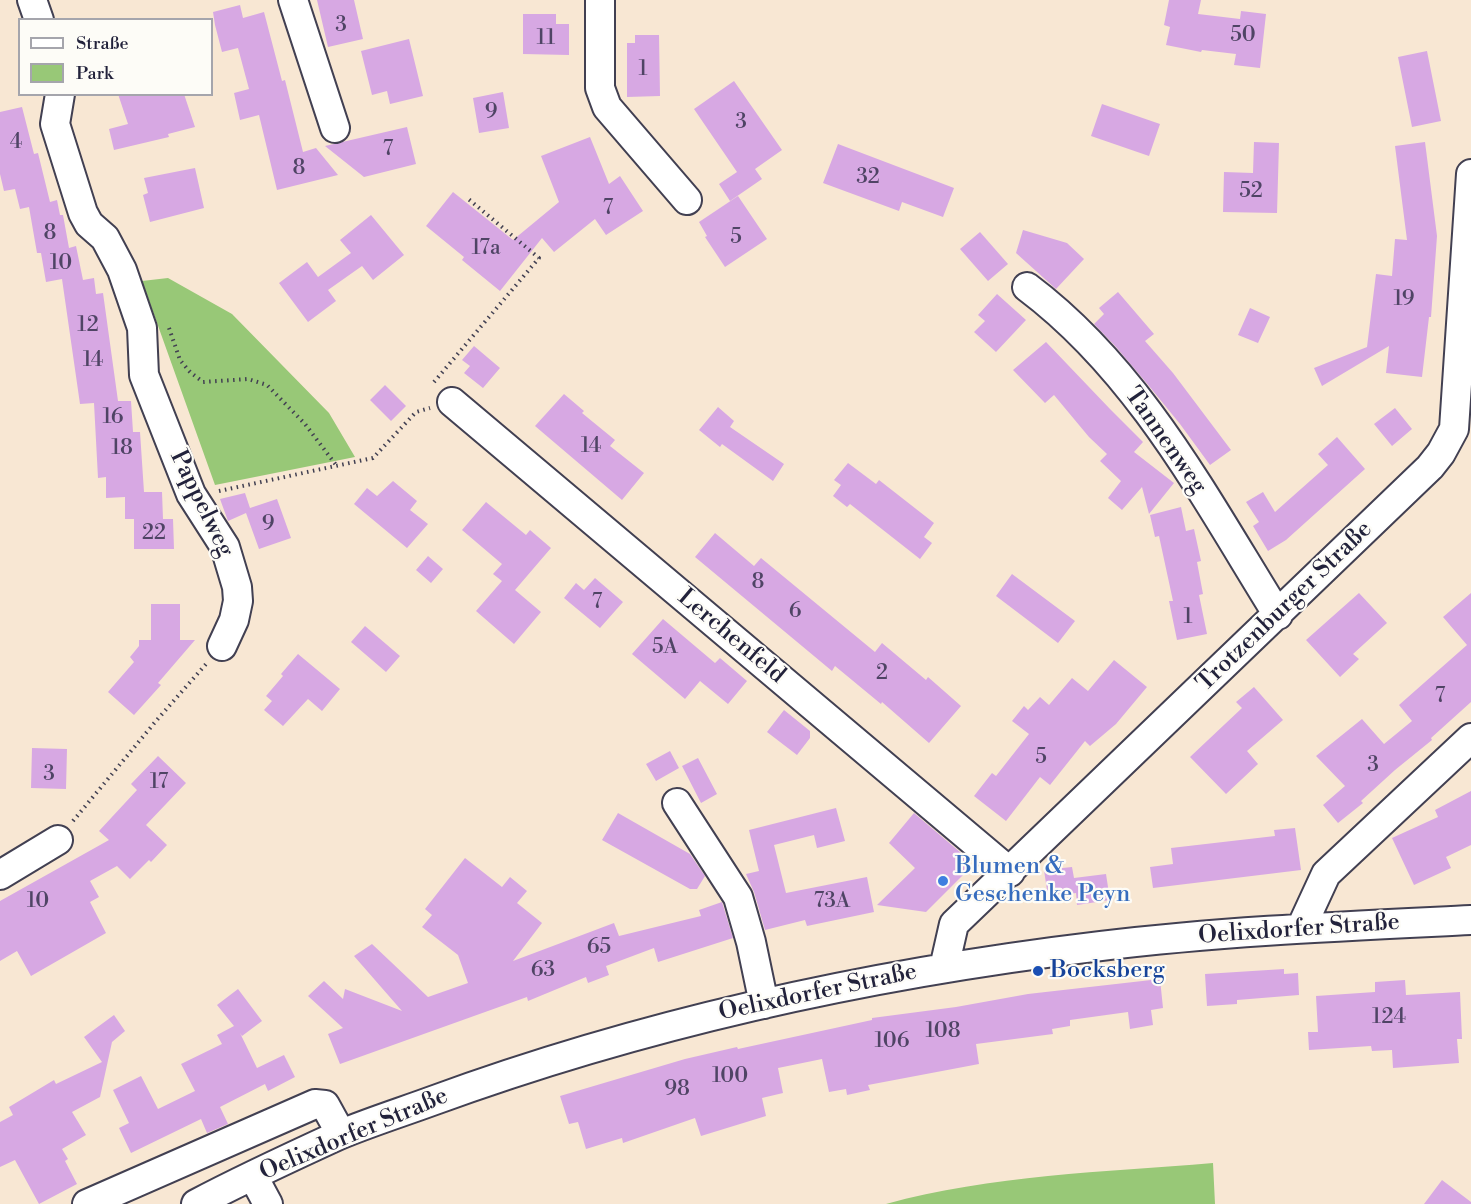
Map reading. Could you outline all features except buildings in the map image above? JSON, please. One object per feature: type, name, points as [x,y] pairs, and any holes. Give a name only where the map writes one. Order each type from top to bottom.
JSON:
[{"type":"street","points":[[32,0],[38,18]]},
{"type":"street","points":[[293,0],[335,128]]},
{"type":"street","points":[[600,0],[600,88],[607,107],[687,201]]},
{"type":"street","name":"Pappelweg","points":[[60,96],[55,124],[83,213],[89,224],[105,238],[130,290],[142,328],[144,375],[191,494],[225,547],[237,586],[238,601],[234,620],[222,646]]},
{"type":"street","name":"Trotzenburger Straße","points":[[944,968],[954,924],[1278,615],[1430,467],[1441,453],[1463,434],[1471,174]]},
{"type":"street","name":"Tannenweg","points":[[1027,287],[1054,307],[1076,329],[1143,405],[1167,437],[1278,615]]},
{"type":"street","name":"Lerchenfeld","points":[[443,392],[1010,872]]},
{"type":"street","points":[[1300,928],[1326,874],[1471,738]]},
{"type":"street","points":[[677,802],[738,897],[764,1004]]},
{"type":"street","points":[[0,875],[58,840]]},
{"type":"street","name":"Oelixdorfer Straße","points":[[196,1204],[341,1134],[515,1072],[706,1016],[944,968],[1103,946],[1300,928],[1471,920]]},
{"type":"street","points":[[87,1204],[315,1104],[325,1106],[341,1134]]},
{"type":"street","points":[[253,1176],[268,1204]]},
{"type":"path","points":[[191,494],[217,491],[373,458],[416,411],[443,392],[539,258],[466,197]]},
{"type":"path","points":[[168,326],[180,360],[190,372],[203,381],[248,379],[267,385],[305,424],[336,465]]},
{"type":"path","points":[[58,840],[156,721],[222,646]]},
{"type":"green space","points":[[168,278],[232,314],[329,413],[355,457],[215,485],[142,281]]},
{"type":"green space","points":[[1213,1163],[1215,1204],[886,1204],[926,1194],[1007,1181],[1089,1172]]},
{"type":"place","name":"Blumen & Geschenke Peyn","points":[[943,881]]},
{"type":"place","name":"Bocksberg","points":[[1038,971]]}]
